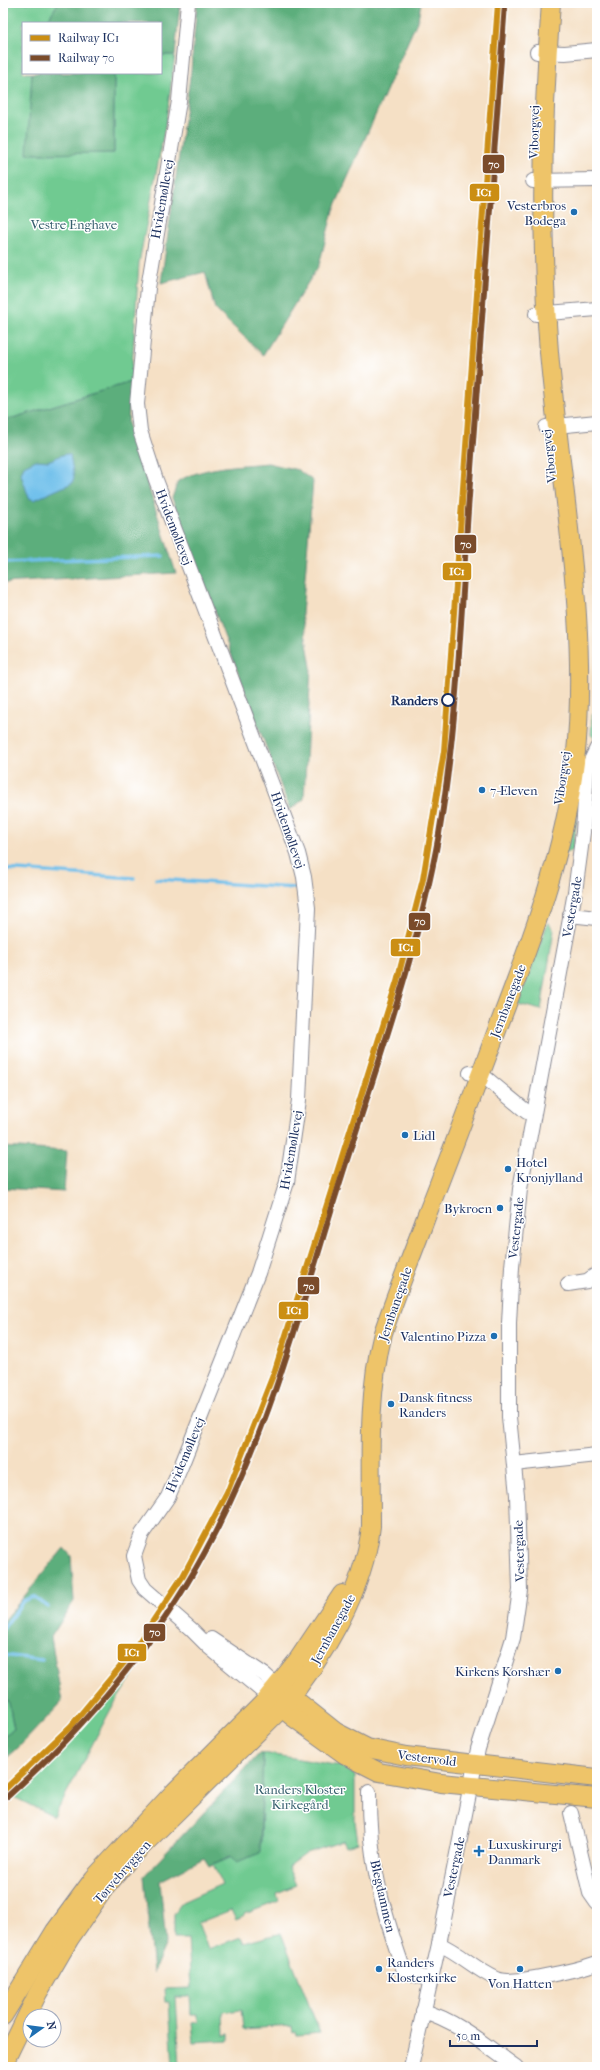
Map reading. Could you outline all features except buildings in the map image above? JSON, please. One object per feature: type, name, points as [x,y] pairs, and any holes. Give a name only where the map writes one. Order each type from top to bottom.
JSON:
[{"type":"main road","name":"Viborgvej","points":[[539,902],[558,853],[572,785],[580,687],[578,623],[551,427],[542,314],[538,181],[542,53],[541,3]]},
{"type":"main road","name":"Viborgvej","points":[[542,53],[552,3]]},
{"type":"main road","name":"Jernbanegade","points":[[286,1703],[304,1681],[341,1618],[358,1585],[366,1560],[371,1526],[371,1407],[378,1355],[392,1308],[475,1074],[539,902]]},
{"type":"main road","name":"Jernbanegade","points":[[272,1690],[297,1661],[332,1610],[344,1591],[356,1559],[360,1525],[361,1407],[368,1354],[391,1281],[475,1074]]},
{"type":"main road","name":"Vestervold","points":[[272,1690],[344,1754],[379,1772],[406,1778],[471,1786],[597,1798]]},
{"type":"main road","name":"Tørvebryggen","points":[[3,2016],[55,1930],[94,1878],[173,1793],[253,1715],[272,1690]]},
{"type":"main road","name":"Vestervold","points":[[286,1703],[367,1748],[406,1756],[597,1778]]},
{"type":"main road","name":"Tørvebryggen","points":[[3,2065],[38,1993],[70,1938],[104,1889],[129,1859],[286,1703]]},
{"type":"street","name":"Hvidemøllevej","points":[[188,3],[179,101],[148,288],[137,404],[140,432],[156,480],[298,853],[304,877],[308,908],[299,1100],[287,1182],[258,1272],[182,1464],[168,1497],[136,1546],[134,1556],[135,1569],[139,1580],[145,1589],[209,1646],[272,1690]]},
{"type":"street","points":[[542,53],[597,50]]},
{"type":"street","points":[[538,181],[597,180]]},
{"type":"street","points":[[542,314],[597,309]]},
{"type":"street","points":[[551,427],[597,422]]},
{"type":"street","name":"Vestergade","points":[[411,2067],[439,1944],[475,1764],[513,1638],[520,1590],[514,1464],[510,1417],[510,1315],[520,1189],[583,840],[587,769],[597,748]]},
{"type":"street","points":[[570,915],[597,918]]},
{"type":"street","points":[[475,1074],[487,1079],[527,1112],[533,1113]]},
{"type":"street","points":[[568,1284],[587,1281],[597,1274]]},
{"type":"street","points":[[514,1464],[597,1455]]},
{"type":"street","name":"Blegdammen","points":[[369,1792],[371,1843],[384,1912],[403,1968],[409,1974],[430,1980]]},
{"type":"street","points":[[571,1813],[590,1893],[597,1903]]},
{"type":"street","points":[[439,1944],[449,1948],[498,1980],[539,1978],[597,1963]]},
{"type":"street","points":[[423,2011],[440,2016],[454,2024],[516,2067]]},
{"type":"green space","name":"Vestre Enghave","points":[[3,3],[58,3],[47,22],[22,22],[22,74],[32,74],[28,154],[114,153],[114,74],[162,74],[162,55],[175,55],[166,121],[139,263],[131,382],[3,421]]},
{"type":"green space","points":[[58,3],[180,3],[175,55],[162,55],[162,22],[47,22]]},
{"type":"green space","points":[[197,3],[421,3],[418,19],[333,211],[319,265],[263,355],[215,309],[205,272],[161,283],[191,70]]},
{"type":"green space","points":[[32,74],[114,74],[114,153],[27,154]]},
{"type":"green space","points":[[131,382],[128,423],[176,573],[3,583],[3,421]]},
{"type":"green space","points":[[268,463],[298,470],[313,481],[302,614],[311,667],[304,799],[290,810],[172,498],[178,481],[199,472],[233,466]]},
{"type":"green space","points":[[596,714],[596,739],[591,735],[592,715]]},
{"type":"green space","points":[[573,817],[577,818],[573,850],[565,853]]},
{"type":"green space","points":[[548,922],[554,930],[541,1010],[518,1004]]},
{"type":"green space","points":[[3,1147],[67,1151],[64,1192],[3,1188]]},
{"type":"green space","points":[[64,1548],[71,1556],[74,1601],[51,1637],[62,1702],[17,1749],[3,1761],[3,1736],[14,1729],[9,1703],[3,1694],[3,1622]]},
{"type":"green space","points":[[158,1623],[164,1627],[111,1709],[54,1817],[8,1794],[102,1701],[115,1686]]},
{"type":"green space","points":[[3,1694],[9,1703],[14,1730],[3,1736]]},
{"type":"green space","points":[[260,1753],[263,1753],[260,1853],[237,1862],[230,1856],[209,1866],[204,1858],[160,1881],[166,1943],[153,1973],[144,1876]]},
{"type":"green space","name":"Randers Kloster Kirkegård","points":[[263,1753],[341,1766],[355,1775],[355,1821],[358,1843],[346,1847],[343,1841],[307,1853],[288,1867],[296,1885],[277,1893],[279,1901],[245,1914],[245,1916],[236,1920],[231,1910],[198,1923],[208,1949],[241,1937],[244,1943],[281,1933],[320,2033],[297,2035],[296,2031],[293,2032],[292,2026],[243,2029],[241,2010],[223,2012],[224,2035],[229,2034],[229,2040],[194,2042],[192,2023],[198,2022],[198,2014],[191,2014],[190,1996],[176,1996],[180,2067],[173,2067],[169,2002],[165,2002],[164,1989],[191,1988],[188,1938],[174,1938],[174,1914],[182,1902],[222,1884],[213,1864],[261,1844]]},
{"type":"water","points":[[65,454],[70,455],[74,477],[72,483],[34,500],[29,498],[21,474],[24,466],[36,460],[48,461]]},
{"type":"waterway","points":[[3,562],[163,556]]},
{"type":"waterway","points":[[3,869],[134,878]]},
{"type":"waterway","points":[[156,879],[295,888]]},
{"type":"waterway","points":[[3,1629],[23,1601],[34,1597],[48,1607]]},
{"type":"waterway","points":[[3,1655],[42,1660]]},
{"type":"railway","points":[[244,1476],[282,1378],[301,1314],[333,1181]]},
{"type":"rail line","name":"IC1","points":[[3,1791],[71,1726],[131,1654],[183,1576],[227,1493],[275,1370],[397,981],[423,879],[444,751],[498,3]]},
{"type":"rail line","name":"70","points":[[8,1796],[68,1738],[123,1675],[148,1642],[194,1572],[233,1496],[266,1416],[280,1376],[405,977],[418,930],[439,834],[450,753],[458,672],[468,510],[505,4]]},
{"type":"place","name":"Vesterbros Bodega","points":[[574,212]]},
{"type":"place","name":"Randers","points":[[448,700]]},
{"type":"place","name":"7-Eleven","points":[[482,790]]},
{"type":"place","name":"Lidl","points":[[405,1135]]},
{"type":"place","name":"Hotel Kronjylland","points":[[508,1169]]},
{"type":"place","name":"Bykroen","points":[[500,1208]]},
{"type":"place","name":"Valentino Pizza","points":[[494,1336]]},
{"type":"place","name":"Dansk fitness Randers","points":[[391,1404]]},
{"type":"place","name":"Kirkens Korshær","points":[[558,1671]]},
{"type":"place","name":"Luxuskirurgi Danmark","points":[[479,1851]]},
{"type":"place","name":"Randers Klosterkirke","points":[[379,1969]]},
{"type":"place","name":"Von Hatten","points":[[520,1969]]}]
